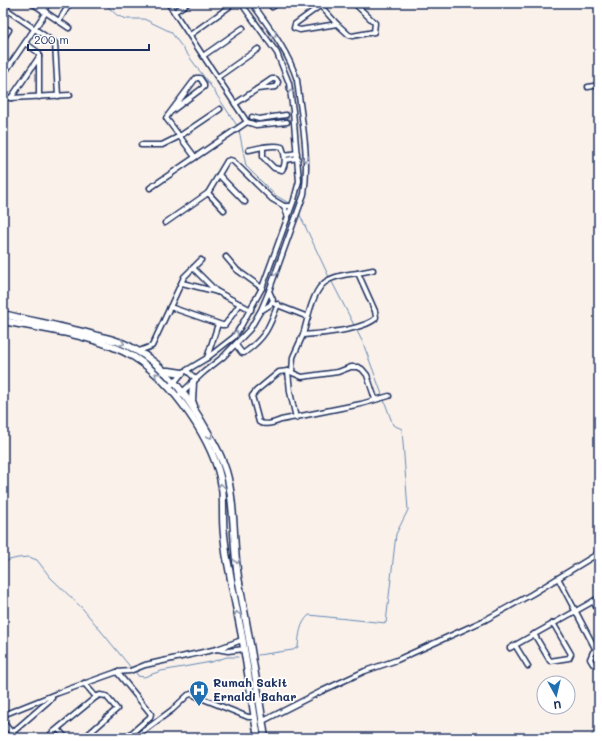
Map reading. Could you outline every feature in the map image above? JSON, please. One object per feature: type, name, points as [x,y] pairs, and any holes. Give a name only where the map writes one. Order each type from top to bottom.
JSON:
[{"type":"highway","points":[[3,314],[78,330],[120,342],[139,351],[156,363],[175,382],[196,411],[225,466],[229,482],[238,575],[265,738]]},
{"type":"highway","points":[[3,321],[84,337],[133,356],[169,386],[201,432],[220,475],[224,536],[258,738]]},
{"type":"highway","points":[[164,371],[185,372]]},
{"type":"highway","points":[[194,380],[192,401],[196,411]]},
{"type":"street","points":[[32,3],[69,28]]},
{"type":"street","points":[[3,75],[34,29],[49,3]]},
{"type":"street","points":[[59,21],[70,3]]},
{"type":"street","points":[[168,3],[247,122],[256,125],[287,122],[295,123]]},
{"type":"street","points":[[174,12],[188,3]]},
{"type":"street","points":[[169,386],[185,372],[207,358],[234,337],[251,310],[262,288],[292,206],[299,181],[294,111],[290,87],[277,53],[241,3]]},
{"type":"street","points":[[177,396],[236,345],[250,329],[261,310],[269,291],[300,210],[304,194],[306,175],[296,80],[289,59],[252,3]]},
{"type":"street","points":[[272,7],[278,3]]},
{"type":"street","points":[[324,3],[319,5],[295,24],[294,28],[300,30],[337,24]]},
{"type":"street","points":[[319,5],[349,36],[374,32],[375,23],[354,3]]},
{"type":"street","points":[[3,7],[56,45],[58,96]]},
{"type":"street","points":[[190,35],[229,7]]},
{"type":"street","points":[[3,27],[9,30],[3,39]]},
{"type":"street","points":[[203,56],[243,28]]},
{"type":"street","points":[[25,43],[39,53],[39,97]]},
{"type":"street","points":[[218,78],[258,49]]},
{"type":"street","points":[[11,98],[39,56]]},
{"type":"street","points":[[172,111],[204,87],[204,84],[200,78],[196,78],[166,118],[195,157]]},
{"type":"street","points":[[236,104],[257,89],[272,79],[276,79],[278,82],[276,87],[257,89]]},
{"type":"street","points":[[588,87],[599,85]]},
{"type":"street","points":[[3,97],[11,98],[70,95]]},
{"type":"street","points":[[141,145],[162,145],[180,136],[220,109]]},
{"type":"street","points":[[252,117],[259,119],[286,115],[294,111]]},
{"type":"street","points":[[286,115],[287,122]]},
{"type":"street","points":[[259,119],[260,125]]},
{"type":"street","points":[[150,188],[247,122]]},
{"type":"street","points":[[249,150],[263,147],[282,147],[286,160],[284,169],[281,171],[274,168],[263,157],[263,147]]},
{"type":"street","points":[[285,155],[297,153]]},
{"type":"street","points":[[286,160],[298,158]]},
{"type":"street","points":[[165,223],[208,193],[227,161],[230,160],[233,161],[272,199],[284,206],[292,206]]},
{"type":"street","points":[[219,175],[245,202]]},
{"type":"street","points":[[208,193],[224,210]]},
{"type":"street","points":[[284,206],[288,217]]},
{"type":"street","points":[[279,242],[286,245]]},
{"type":"street","points":[[276,249],[283,253]]},
{"type":"street","points":[[226,257],[237,270],[262,288]]},
{"type":"street","points":[[139,351],[152,346],[184,277],[201,260]]},
{"type":"street","points":[[193,268],[218,292]]},
{"type":"street","points":[[296,418],[290,392],[290,371],[293,357],[303,335],[317,292],[322,284],[328,280],[373,270]]},
{"type":"street","points":[[303,335],[350,328],[373,321],[376,317],[358,273]]},
{"type":"street","points":[[182,283],[218,292],[251,310]]},
{"type":"street","points":[[269,291],[273,300],[272,303]]},
{"type":"street","points":[[261,310],[272,303],[308,316]]},
{"type":"street","points":[[170,306],[218,324],[225,325],[240,304]]},
{"type":"street","points":[[236,345],[242,353],[244,353],[258,341],[267,332],[278,304]]},
{"type":"street","points":[[207,358],[218,324]]},
{"type":"street","points":[[377,399],[367,375],[358,367],[351,367],[338,372],[302,377],[290,371],[275,374],[252,396],[257,417],[261,424],[271,424],[281,420],[370,402],[387,396]]},
{"type":"street","points":[[185,372],[194,380]]},
{"type":"street","points":[[263,721],[351,678],[397,660],[474,625],[532,594],[599,553]]},
{"type":"street","points":[[558,578],[574,611],[597,650],[591,654],[590,659],[593,664],[599,666]]},
{"type":"street","points":[[510,648],[599,598]]},
{"type":"street","points":[[593,601],[599,612]]},
{"type":"street","points":[[534,634],[550,661],[569,658],[571,654],[553,623]]},
{"type":"street","points":[[3,715],[117,672],[130,671],[145,665],[217,649],[242,640]]},
{"type":"street","points":[[515,645],[528,666]]},
{"type":"street","points":[[217,649],[244,651]]},
{"type":"street","points":[[117,672],[151,714],[150,717],[126,738]]},
{"type":"street","points":[[84,684],[96,697]]},
{"type":"street","points":[[6,738],[58,693]]},
{"type":"street","points":[[134,738],[191,694],[248,717],[255,717]]},
{"type":"street","points":[[51,734],[96,697],[100,695],[106,696],[117,709],[84,738]]},
{"type":"street","points":[[3,722],[12,733]]},
{"type":"street","points":[[58,729],[66,738]]},
{"type":"waterway","points":[[106,3],[118,16],[127,19],[144,19],[171,32],[210,85],[238,127]]},
{"type":"waterway","points":[[239,130],[246,166],[275,195],[292,205]]},
{"type":"waterway","points":[[299,213],[329,277]]},
{"type":"waterway","points":[[331,280],[355,327]]},
{"type":"waterway","points":[[356,329],[363,343],[383,397]]},
{"type":"waterway","points":[[258,655],[293,650],[298,647],[302,625],[309,615],[386,623],[396,534],[408,510],[402,429],[393,425],[384,400]]},
{"type":"waterway","points":[[3,564],[9,560],[18,558],[29,557],[37,560],[50,577],[83,609],[132,669]]},
{"type":"waterway","points":[[135,671],[138,676],[144,677],[161,671],[211,662],[227,657],[238,657]]},
{"type":"waterway","points":[[590,738],[599,723]]},
{"type":"place","name":"Rumah Sakit Ernaldi Bahar","points":[[199,707]]}]
